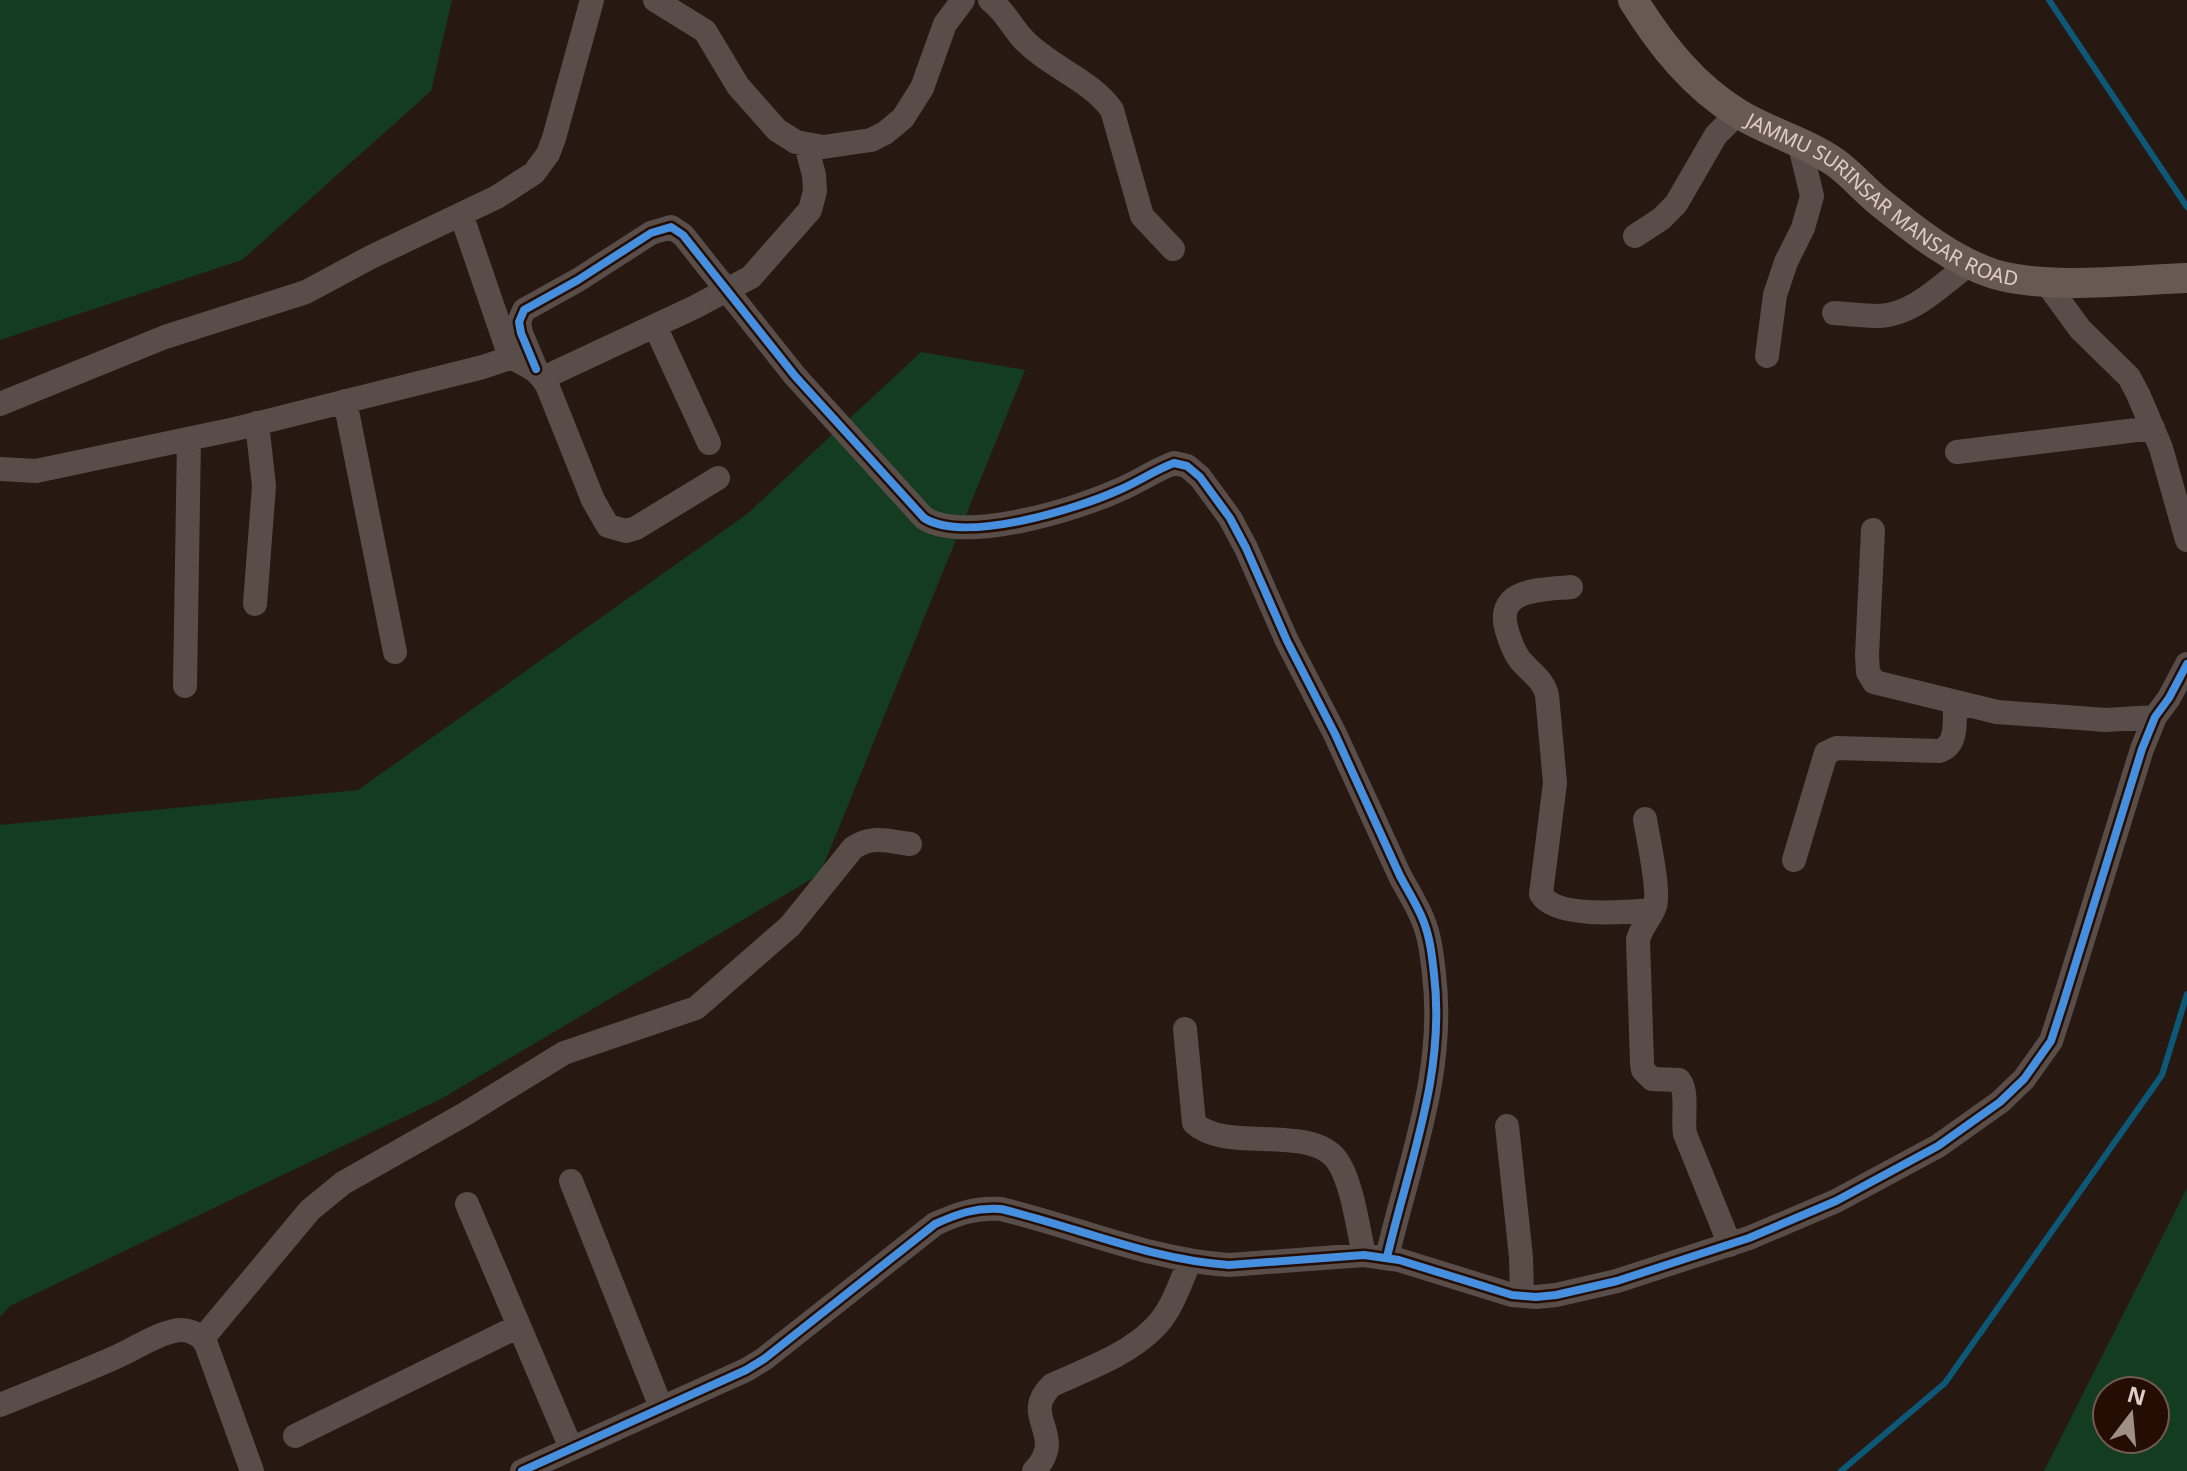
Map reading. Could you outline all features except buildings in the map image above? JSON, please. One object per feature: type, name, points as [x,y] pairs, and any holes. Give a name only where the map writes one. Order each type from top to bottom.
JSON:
[{"type":"main road","name":"JAMMU SURINSAR MANSAR ROAD","points":[[1633,0],[1681,67],[1738,113],[1840,166],[1926,238],[1969,264],[1995,274],[2045,281],[2187,278]]},
{"type":"street","points":[[0,404],[165,337],[306,292],[497,197],[534,173],[548,154],[592,0]]},
{"type":"street","points":[[655,0],[705,31],[751,104],[777,130],[806,145],[842,146],[871,140],[903,118],[922,88],[945,24],[963,0]]},
{"type":"street","points":[[990,0],[1003,11],[1023,39],[1105,100],[1112,110],[1142,216],[1173,249]]},
{"type":"street","points":[[1635,236],[1661,219],[1676,204],[1716,135],[1738,113]]},
{"type":"street","points":[[1767,356],[1775,295],[1786,262],[1803,228],[1812,196],[1799,142]]},
{"type":"street","points":[[539,373],[655,326],[726,292],[762,267],[810,210],[815,191],[806,145]]},
{"type":"street","points":[[461,214],[498,326],[512,357],[539,373]]},
{"type":"street","points":[[718,478],[636,528],[626,531],[608,526],[593,500],[521,333],[519,322],[524,310],[651,233],[665,227],[677,229],[795,376],[924,518],[936,526],[981,526],[1040,517],[1086,504],[1174,463],[1187,466],[1200,477],[1230,518],[1424,921],[1431,949],[1438,1024],[1432,1084],[1376,1256]]},
{"type":"street","points":[[1834,313],[1896,314],[1923,299],[1969,264]]},
{"type":"street","points":[[2045,281],[2080,329],[2129,377],[2153,428],[2187,540]]},
{"type":"street","points":[[655,326],[709,443]]},
{"type":"street","points":[[0,469],[36,471],[189,439],[483,367],[512,357]]},
{"type":"street","points":[[345,401],[395,652]]},
{"type":"street","points":[[255,604],[264,486],[257,423]]},
{"type":"street","points":[[1957,452],[2153,428]]},
{"type":"street","points":[[185,686],[189,439]]},
{"type":"street","points":[[1873,530],[1867,655],[1870,678],[1881,685],[1955,703],[2040,717],[2106,720],[2155,717]]},
{"type":"street","points":[[1571,587],[1516,596],[1503,615],[1515,652],[1541,681],[1547,695],[1555,783],[1541,894],[1547,903],[1577,910],[1612,913],[1653,910]]},
{"type":"street","points":[[522,1471],[746,1370],[764,1359],[887,1259],[935,1224],[959,1213],[1001,1209],[1190,1261],[1229,1265],[1376,1256],[1522,1296],[1556,1295],[1617,1281],[1730,1245],[1836,1201],[1938,1146],[2000,1102],[2032,1069],[2051,1041],[2142,749],[2155,717],[2187,664]]},
{"type":"street","points":[[1794,860],[1826,753],[1837,748],[1946,749],[1953,735],[1955,703]]},
{"type":"street","points":[[1645,819],[1656,897],[1653,910],[1641,929],[1637,952],[1643,1070],[1652,1079],[1676,1079],[1683,1086],[1685,1134],[1730,1245]]},
{"type":"street","points":[[203,1338],[310,1210],[343,1183],[564,1053],[696,1008],[790,926],[853,848],[866,839],[875,838],[910,844]]},
{"type":"street","points":[[1185,1029],[1194,1123],[1213,1134],[1264,1137],[1305,1144],[1330,1153],[1337,1160],[1376,1256]]},
{"type":"street","points":[[1507,1126],[1521,1257],[1522,1296]]},
{"type":"street","points":[[571,1181],[661,1407]]},
{"type":"street","points":[[467,1204],[571,1448]]},
{"type":"street","points":[[1034,1471],[1049,1448],[1040,1412],[1045,1392],[1052,1385],[1122,1352],[1156,1326],[1166,1313],[1190,1261]]},
{"type":"street","points":[[295,1436],[519,1326]]},
{"type":"street","points":[[0,1405],[164,1334],[186,1331],[203,1338],[252,1471]]},
{"type":"green space","points":[[0,0],[452,0],[431,91],[242,260],[0,340]]},
{"type":"green space","points":[[921,352],[1025,370],[820,874],[441,1099],[10,1306],[0,1317],[0,825],[358,790],[747,514]]},
{"type":"green space","points":[[2187,1188],[2187,1471],[2044,1471],[2091,1378],[2091,1455],[2171,1455],[2171,1375],[2093,1375]]},
{"type":"waterway","points":[[2049,0],[2187,207]]},
{"type":"waterway","points":[[1841,1471],[1945,1383],[2162,1075],[2187,994]]},
{"type":"cycle path","points":[[536,369],[521,333],[519,322],[524,310],[651,233],[671,227],[683,235],[795,376],[924,518],[942,525],[993,526],[1050,514],[1100,498],[1174,463],[1187,466],[1200,477],[1230,518],[1246,548],[1287,641],[1421,914],[1429,940],[1434,974],[1435,1047],[1423,1117],[1387,1257]]},
{"type":"cycle path","points":[[522,1471],[746,1370],[935,1224],[975,1210],[1001,1209],[1143,1250],[1200,1262],[1229,1265],[1364,1255],[1399,1260],[1512,1295],[1536,1297],[1617,1281],[1749,1238],[1836,1201],[1938,1146],[2000,1102],[2024,1079],[2051,1041],[2142,749],[2155,717],[2187,664]]}]
